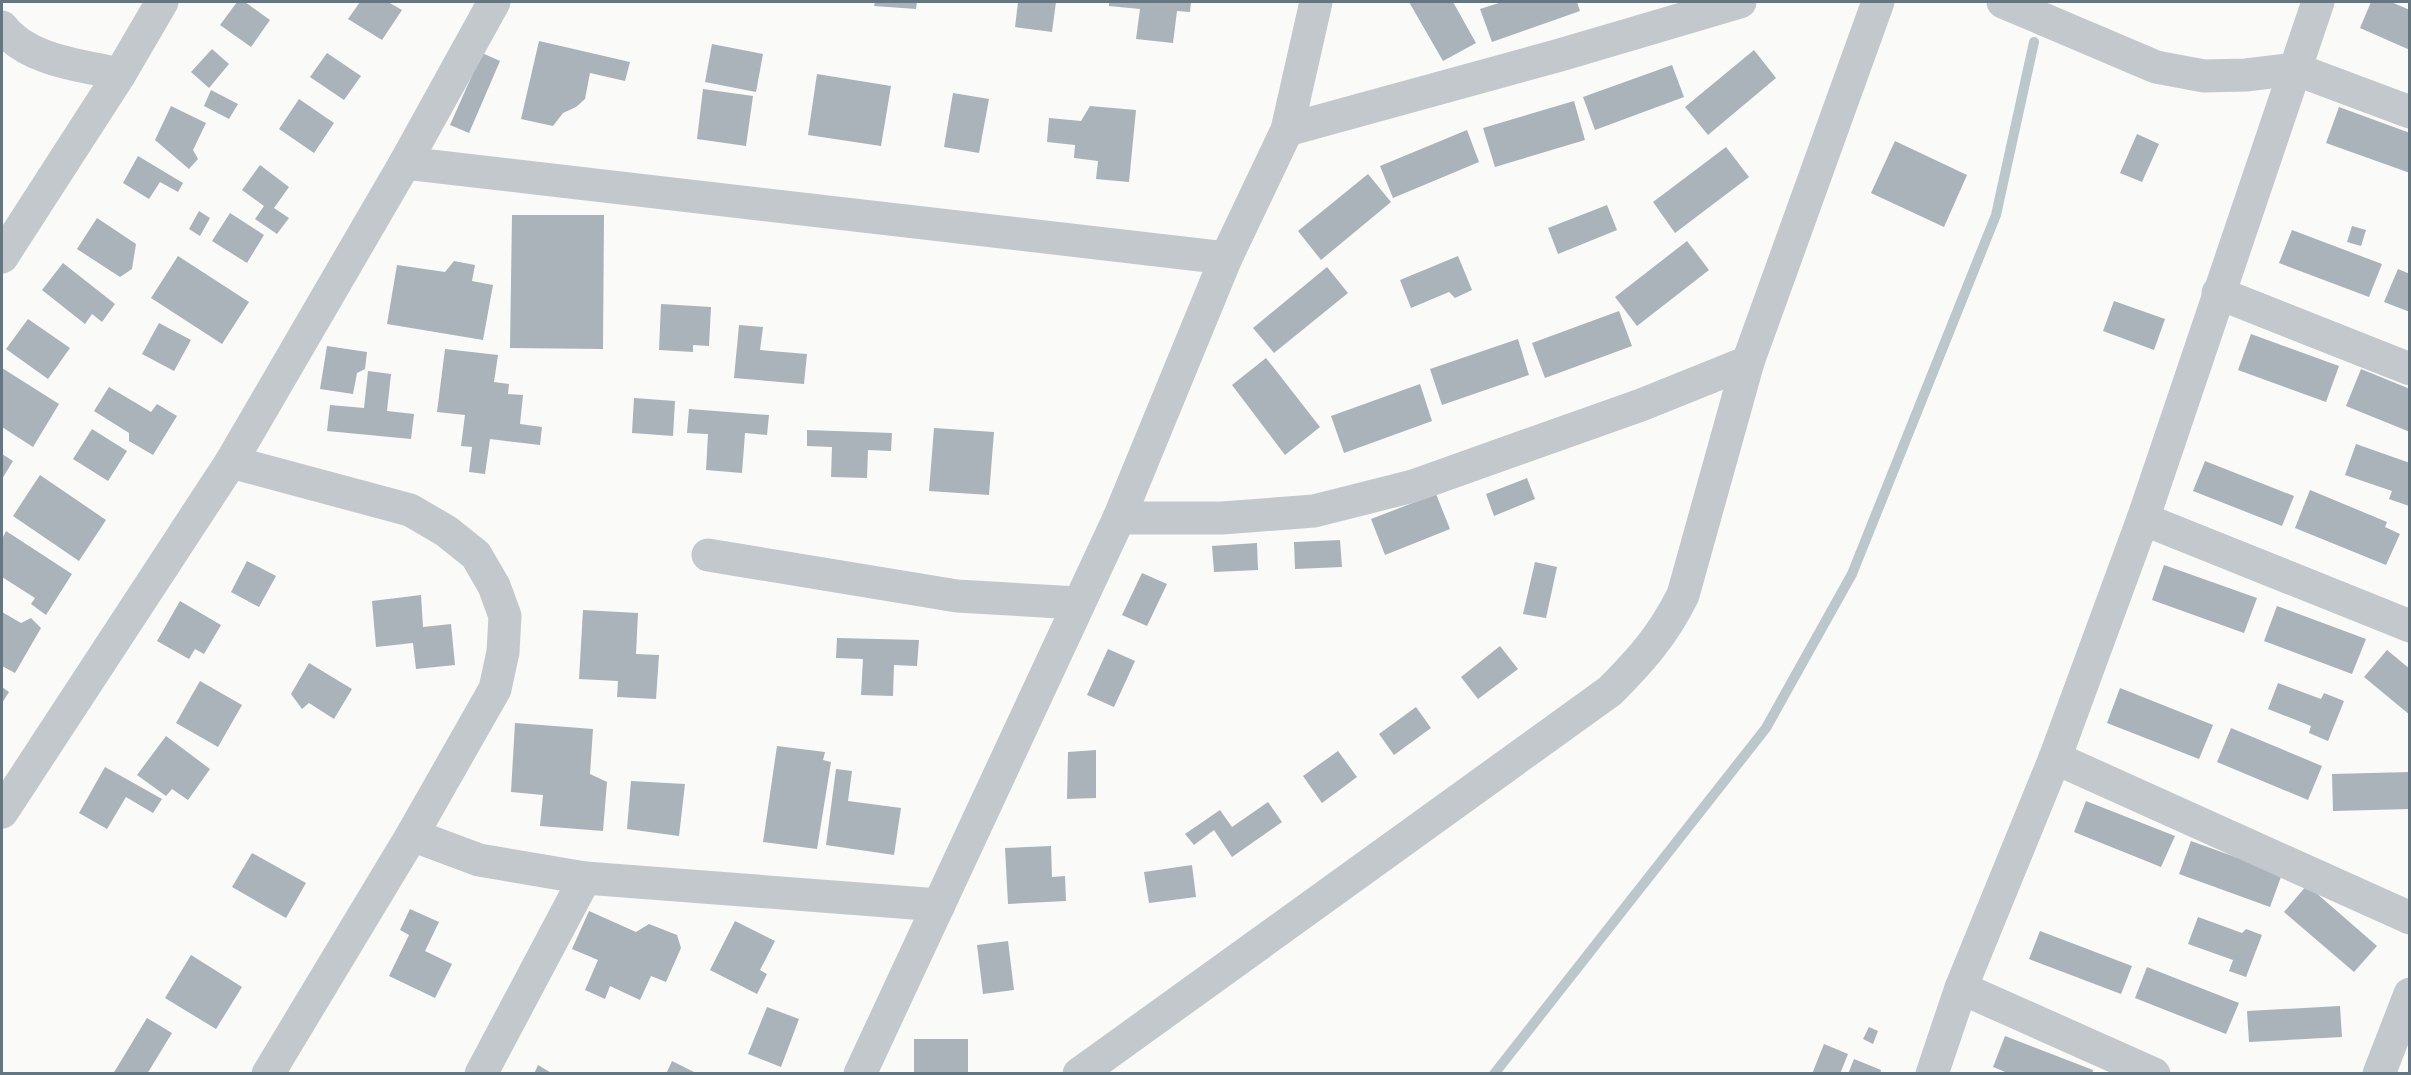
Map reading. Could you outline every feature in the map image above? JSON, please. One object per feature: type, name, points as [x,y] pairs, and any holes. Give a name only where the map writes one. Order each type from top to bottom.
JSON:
[{"type":"street","points":[[2,257],[120,74],[162,2]]},
{"type":"street","points":[[2,812],[231,462],[405,163],[494,2]]},
{"type":"street","points":[[860,1074],[1119,518],[1226,258],[1287,130],[1316,2]]},
{"type":"street","points":[[1287,130],[1560,55],[1740,2]]},
{"type":"street","points":[[1079,1074],[1610,691],[1648,652],[1668,624],[1683,595],[1748,362],[1878,2]]},
{"type":"street","points":[[2003,2],[2156,67],[2204,76],[2246,75],[2295,69],[2409,112]]},
{"type":"street","points":[[1932,1074],[1961,988],[2055,758],[2143,519],[2318,2]]},
{"type":"street","points":[[2,27],[24,46],[50,57],[120,74]]},
{"type":"street","points":[[405,163],[1226,258]]},
{"type":"street","points":[[2218,294],[2409,369]]},
{"type":"street","points":[[1119,518],[1222,518],[1314,512],[1413,486],[1641,405],[1748,362]]},
{"type":"street","points":[[231,462],[410,510],[446,531],[476,555],[494,586],[505,616],[503,652],[495,689],[412,835],[268,1074]]},
{"type":"street","points":[[2143,519],[2409,626]]},
{"type":"street","points":[[708,555],[957,596],[1078,603]]},
{"type":"street","points":[[2055,758],[2409,918]]},
{"type":"street","points":[[412,835],[479,860],[585,878],[939,904]]},
{"type":"street","points":[[481,1074],[585,878]]},
{"type":"street","points":[[1961,988],[2154,1074]]},
{"type":"street","points":[[2379,1074],[2409,994]]},
{"type":"building","points":[[237,2],[245,2],[270,20],[251,47],[220,25]]},
{"type":"building","points":[[360,2],[388,2],[402,10],[382,40],[348,19]]},
{"type":"building","points":[[875,2],[917,2],[916,9],[874,6]]},
{"type":"building","points":[[1018,2],[1056,2],[1052,32],[1015,27]]},
{"type":"building","points":[[1109,2],[1191,2],[1190,12],[1177,11],[1173,43],[1136,39],[1140,9],[1109,6]]},
{"type":"building","points":[[1409,2],[1453,2],[1476,43],[1443,61]]},
{"type":"building","points":[[1502,2],[1577,2],[1580,11],[1492,42],[1480,9]]},
{"type":"building","points":[[2371,2],[2391,2],[2410,10],[2410,50],[2360,28]]},
{"type":"building","points":[[539,41],[630,62],[625,81],[590,73],[585,99],[576,107],[563,113],[553,126],[521,119]]},
{"type":"building","points":[[712,44],[763,54],[756,92],[705,82]]},
{"type":"building","points":[[212,49],[229,64],[209,88],[191,72]]},
{"type":"building","points":[[1754,50],[1776,78],[1708,135],[1685,107]]},
{"type":"building","points":[[327,53],[361,76],[344,100],[310,77]]},
{"type":"building","points":[[482,53],[500,61],[469,133],[450,125]]},
{"type":"building","points":[[1672,65],[1684,97],[1595,130],[1583,97]]},
{"type":"building","points":[[817,74],[891,86],[881,146],[808,135]]},
{"type":"building","points":[[703,89],[753,96],[746,146],[697,139]]},
{"type":"building","points":[[211,90],[238,104],[229,119],[204,106]]},
{"type":"building","points":[[953,93],[989,99],[979,153],[944,147]]},
{"type":"building","points":[[299,99],[334,123],[314,153],[279,129]]},
{"type":"building","points":[[1574,101],[1585,140],[1495,167],[1483,128]]},
{"type":"building","points":[[171,106],[206,123],[193,150],[198,159],[189,169],[155,140]]},
{"type":"building","points":[[1090,106],[1136,110],[1129,182],[1096,179],[1098,161],[1074,158],[1075,145],[1047,142],[1049,118],[1081,121]]},
{"type":"building","points":[[2339,107],[2410,133],[2410,173],[2326,143]]},
{"type":"building","points":[[1467,130],[1479,162],[1393,198],[1380,166]]},
{"type":"building","points":[[2137,134],[2159,144],[2142,182],[2120,173]]},
{"type":"building","points":[[1895,141],[1967,175],[1944,227],[1871,193]]},
{"type":"building","points":[[1726,147],[1749,177],[1675,233],[1653,202]]},
{"type":"building","points":[[138,156],[183,183],[178,192],[160,182],[149,199],[123,183]]},
{"type":"building","points":[[260,165],[289,187],[274,208],[289,218],[277,234],[255,219],[264,206],[242,190]]},
{"type":"building","points":[[1368,174],[1391,202],[1321,260],[1298,231]]},
{"type":"building","points":[[1607,205],[1617,230],[1558,254],[1548,228]]},
{"type":"building","points":[[199,211],[210,218],[200,236],[189,229]]},
{"type":"building","points":[[230,213],[264,235],[247,263],[212,241]]},
{"type":"building","points":[[512,215],[604,215],[603,349],[510,348]]},
{"type":"building","points":[[97,218],[136,244],[132,269],[120,277],[77,249]]},
{"type":"building","points":[[2352,226],[2366,230],[2361,246],[2347,242]]},
{"type":"building","points":[[2292,230],[2382,264],[2369,297],[2279,263]]},
{"type":"building","points":[[1687,241],[1709,270],[1637,326],[1615,297]]},
{"type":"building","points":[[178,256],[249,302],[222,344],[151,298]]},
{"type":"building","points":[[1458,256],[1472,290],[1455,298],[1449,292],[1411,308],[1400,280]]},
{"type":"building","points":[[454,261],[475,265],[472,281],[493,285],[483,340],[387,324],[397,265],[445,272]]},
{"type":"building","points":[[63,263],[115,304],[102,322],[92,314],[85,324],[42,290]]},
{"type":"building","points":[[1327,267],[1348,293],[1274,353],[1253,328]]},
{"type":"building","points":[[2398,269],[2410,274],[2410,312],[2384,302]]},
{"type":"building","points":[[2114,301],[2165,319],[2154,350],[2103,331]]},
{"type":"building","points":[[661,304],[711,307],[709,346],[693,345],[693,352],[659,350]]},
{"type":"building","points":[[1619,311],[1632,346],[1545,378],[1532,343]]},
{"type":"building","points":[[28,319],[70,348],[48,379],[6,349]]},
{"type":"building","points":[[159,323],[191,340],[174,371],[142,354]]},
{"type":"building","points":[[739,325],[763,327],[760,350],[807,354],[804,384],[734,378]]},
{"type":"building","points":[[2251,334],[2339,366],[2326,402],[2238,370]]},
{"type":"building","points":[[1518,339],[1529,375],[1442,405],[1430,369]]},
{"type":"building","points":[[327,346],[367,352],[365,369],[357,373],[353,394],[320,389]]},
{"type":"building","points":[[445,349],[498,355],[494,382],[509,384],[508,394],[523,395],[520,424],[542,427],[540,445],[490,439],[485,474],[469,472],[472,447],[461,446],[465,415],[437,412]]},
{"type":"building","points":[[1266,358],[1320,427],[1285,455],[1232,385]]},
{"type":"building","points":[[2,368],[59,404],[33,447],[2,427]]},
{"type":"building","points":[[2361,369],[2410,389],[2410,432],[2346,406]]},
{"type":"building","points":[[368,371],[391,374],[387,411],[414,414],[411,439],[327,431],[330,405],[364,408]]},
{"type":"building","points":[[1420,384],[1432,421],[1344,453],[1331,416]]},
{"type":"building","points":[[109,387],[151,412],[157,404],[177,416],[153,455],[129,441],[129,433],[94,411]]},
{"type":"building","points":[[634,398],[675,401],[673,436],[632,433]]},
{"type":"building","points":[[689,409],[769,415],[767,435],[745,433],[742,473],[706,470],[708,434],[687,433]]},
{"type":"building","points":[[934,428],[994,432],[989,495],[929,491]]},
{"type":"building","points":[[92,429],[127,451],[108,481],[73,459]]},
{"type":"building","points":[[807,430],[892,433],[891,451],[868,450],[867,478],[831,477],[832,447],[807,446]]},
{"type":"building","points":[[2356,444],[2410,463],[2409,506],[2389,499],[2392,491],[2345,475]]},
{"type":"building","points":[[2,454],[13,461],[2,479]]},
{"type":"building","points":[[2205,461],[2294,496],[2282,526],[2193,491]]},
{"type":"building","points":[[40,475],[106,520],[79,561],[13,516]]},
{"type":"building","points":[[1527,478],[1535,499],[1494,516],[1486,494]]},
{"type":"building","points":[[2310,490],[2387,522],[2385,527],[2400,534],[2386,565],[2295,528]]},
{"type":"building","points":[[1436,494],[1450,529],[1385,555],[1371,519]]},
{"type":"building","points":[[6,531],[72,574],[46,615],[31,604],[35,598],[2,577],[2,539]]},
{"type":"building","points":[[1340,540],[1342,567],[1295,569],[1294,542]]},
{"type":"building","points":[[1257,543],[1258,570],[1214,572],[1212,546]]},
{"type":"building","points":[[247,561],[276,576],[259,607],[231,592]]},
{"type":"building","points":[[1535,562],[1557,567],[1546,618],[1523,614]]},
{"type":"building","points":[[2164,565],[2257,598],[2244,633],[2152,600]]},
{"type":"building","points":[[1142,573],[1167,584],[1147,626],[1122,615]]},
{"type":"building","points":[[421,595],[423,627],[451,624],[455,665],[416,669],[413,643],[376,647],[372,601]]},
{"type":"building","points":[[180,601],[221,625],[204,654],[195,649],[189,659],[157,641]]},
{"type":"building","points":[[2277,606],[2366,639],[2352,674],[2264,641]]},
{"type":"building","points":[[583,610],[638,613],[636,654],[659,655],[656,699],[617,697],[618,681],[579,679]]},
{"type":"building","points":[[2,612],[21,623],[31,618],[41,628],[15,673],[2,666]]},
{"type":"building","points":[[837,638],[919,640],[917,666],[894,665],[893,696],[861,695],[863,659],[836,658]]},
{"type":"building","points":[[1500,646],[1518,669],[1478,699],[1461,677]]},
{"type":"building","points":[[1108,649],[1135,661],[1114,707],[1087,695]]},
{"type":"building","points":[[2387,650],[2410,669],[2410,715],[2364,677]]},
{"type":"building","points":[[309,663],[352,689],[334,719],[309,703],[302,709],[291,694]]},
{"type":"building","points":[[200,681],[242,705],[218,747],[176,723]]},
{"type":"building","points":[[2278,683],[2321,699],[2324,693],[2344,701],[2328,741],[2309,733],[2311,726],[2268,709]]},
{"type":"building","points":[[2,687],[9,692],[2,703]]},
{"type":"building","points":[[2120,688],[2213,725],[2199,759],[2107,723]]},
{"type":"building","points":[[1416,707],[1431,728],[1394,755],[1379,734]]},
{"type":"building","points":[[515,723],[593,729],[590,774],[607,782],[603,831],[540,826],[543,795],[511,792]]},
{"type":"building","points":[[2231,728],[2322,766],[2308,800],[2217,762]]},
{"type":"building","points":[[166,736],[210,769],[188,800],[172,789],[166,796],[137,775]]},
{"type":"building","points":[[777,746],[825,752],[823,760],[831,762],[817,849],[763,842]]},
{"type":"building","points":[[1096,750],[1096,798],[1067,799],[1068,752]]},
{"type":"building","points":[[1338,751],[1357,777],[1322,803],[1303,776]]},
{"type":"building","points":[[105,767],[162,799],[153,813],[126,797],[107,829],[79,813]]},
{"type":"building","points":[[836,769],[852,771],[848,801],[901,808],[894,855],[826,845]]},
{"type":"building","points":[[2410,772],[2410,809],[2333,811],[2332,774]]},
{"type":"building","points":[[631,781],[685,784],[679,836],[627,829]]},
{"type":"building","points":[[2086,801],[2175,836],[2161,867],[2074,832]]},
{"type":"building","points":[[1268,802],[1282,822],[1232,857],[1214,830],[1194,845],[1185,834],[1220,810],[1232,827]]},
{"type":"building","points":[[2191,841],[2282,874],[2270,907],[2179,874]]},
{"type":"building","points":[[1051,846],[1052,877],[1065,876],[1066,901],[1008,904],[1005,848]]},
{"type":"building","points":[[252,853],[306,883],[286,918],[232,887]]},
{"type":"building","points":[[1192,865],[1196,897],[1149,903],[1144,872]]},
{"type":"building","points":[[2307,885],[2377,946],[2354,972],[2284,912]]},
{"type":"building","points":[[410,909],[439,922],[425,951],[452,964],[435,998],[389,976],[409,935],[400,930]]},
{"type":"building","points":[[589,911],[636,932],[649,924],[677,935],[681,948],[666,982],[651,976],[640,1000],[610,986],[605,999],[585,990],[598,960],[572,949]]},
{"type":"building","points":[[2198,917],[2242,933],[2246,929],[2262,935],[2246,977],[2229,971],[2233,960],[2188,944]]},
{"type":"building","points":[[735,921],[775,941],[760,970],[767,974],[757,994],[710,970]]},
{"type":"building","points":[[2040,931],[2132,966],[2121,994],[2029,959]]},
{"type":"building","points":[[1008,941],[1014,990],[983,994],[977,945]]},
{"type":"building","points":[[191,955],[242,987],[216,1029],[165,998]]},
{"type":"building","points":[[2147,967],[2239,1003],[2226,1034],[2135,998]]},
{"type":"building","points":[[2340,1006],[2342,1037],[2249,1042],[2247,1011]]},
{"type":"building","points":[[767,1007],[799,1019],[781,1067],[748,1054]]},
{"type":"building","points":[[147,1018],[172,1033],[147,1074],[113,1074]]},
{"type":"building","points":[[1869,1027],[1878,1031],[1873,1044],[1863,1039]]},
{"type":"building","points":[[2005,1036],[2093,1070],[2092,1074],[2010,1074],[1993,1067]]},
{"type":"building","points":[[914,1039],[968,1039],[968,1074],[914,1074]]},
{"type":"building","points":[[1824,1044],[1848,1054],[1840,1074],[1812,1074]]},
{"type":"building","points":[[1854,1059],[1881,1070],[1880,1074],[1848,1074]]},
{"type":"building","points":[[672,1061],[698,1074],[666,1074]]},
{"type":"building","points":[[538,1065],[553,1074],[534,1074]]},
{"type":"waterway","points":[[1494,1074],[1766,728],[1852,574],[1996,215],[2034,42]]}]
